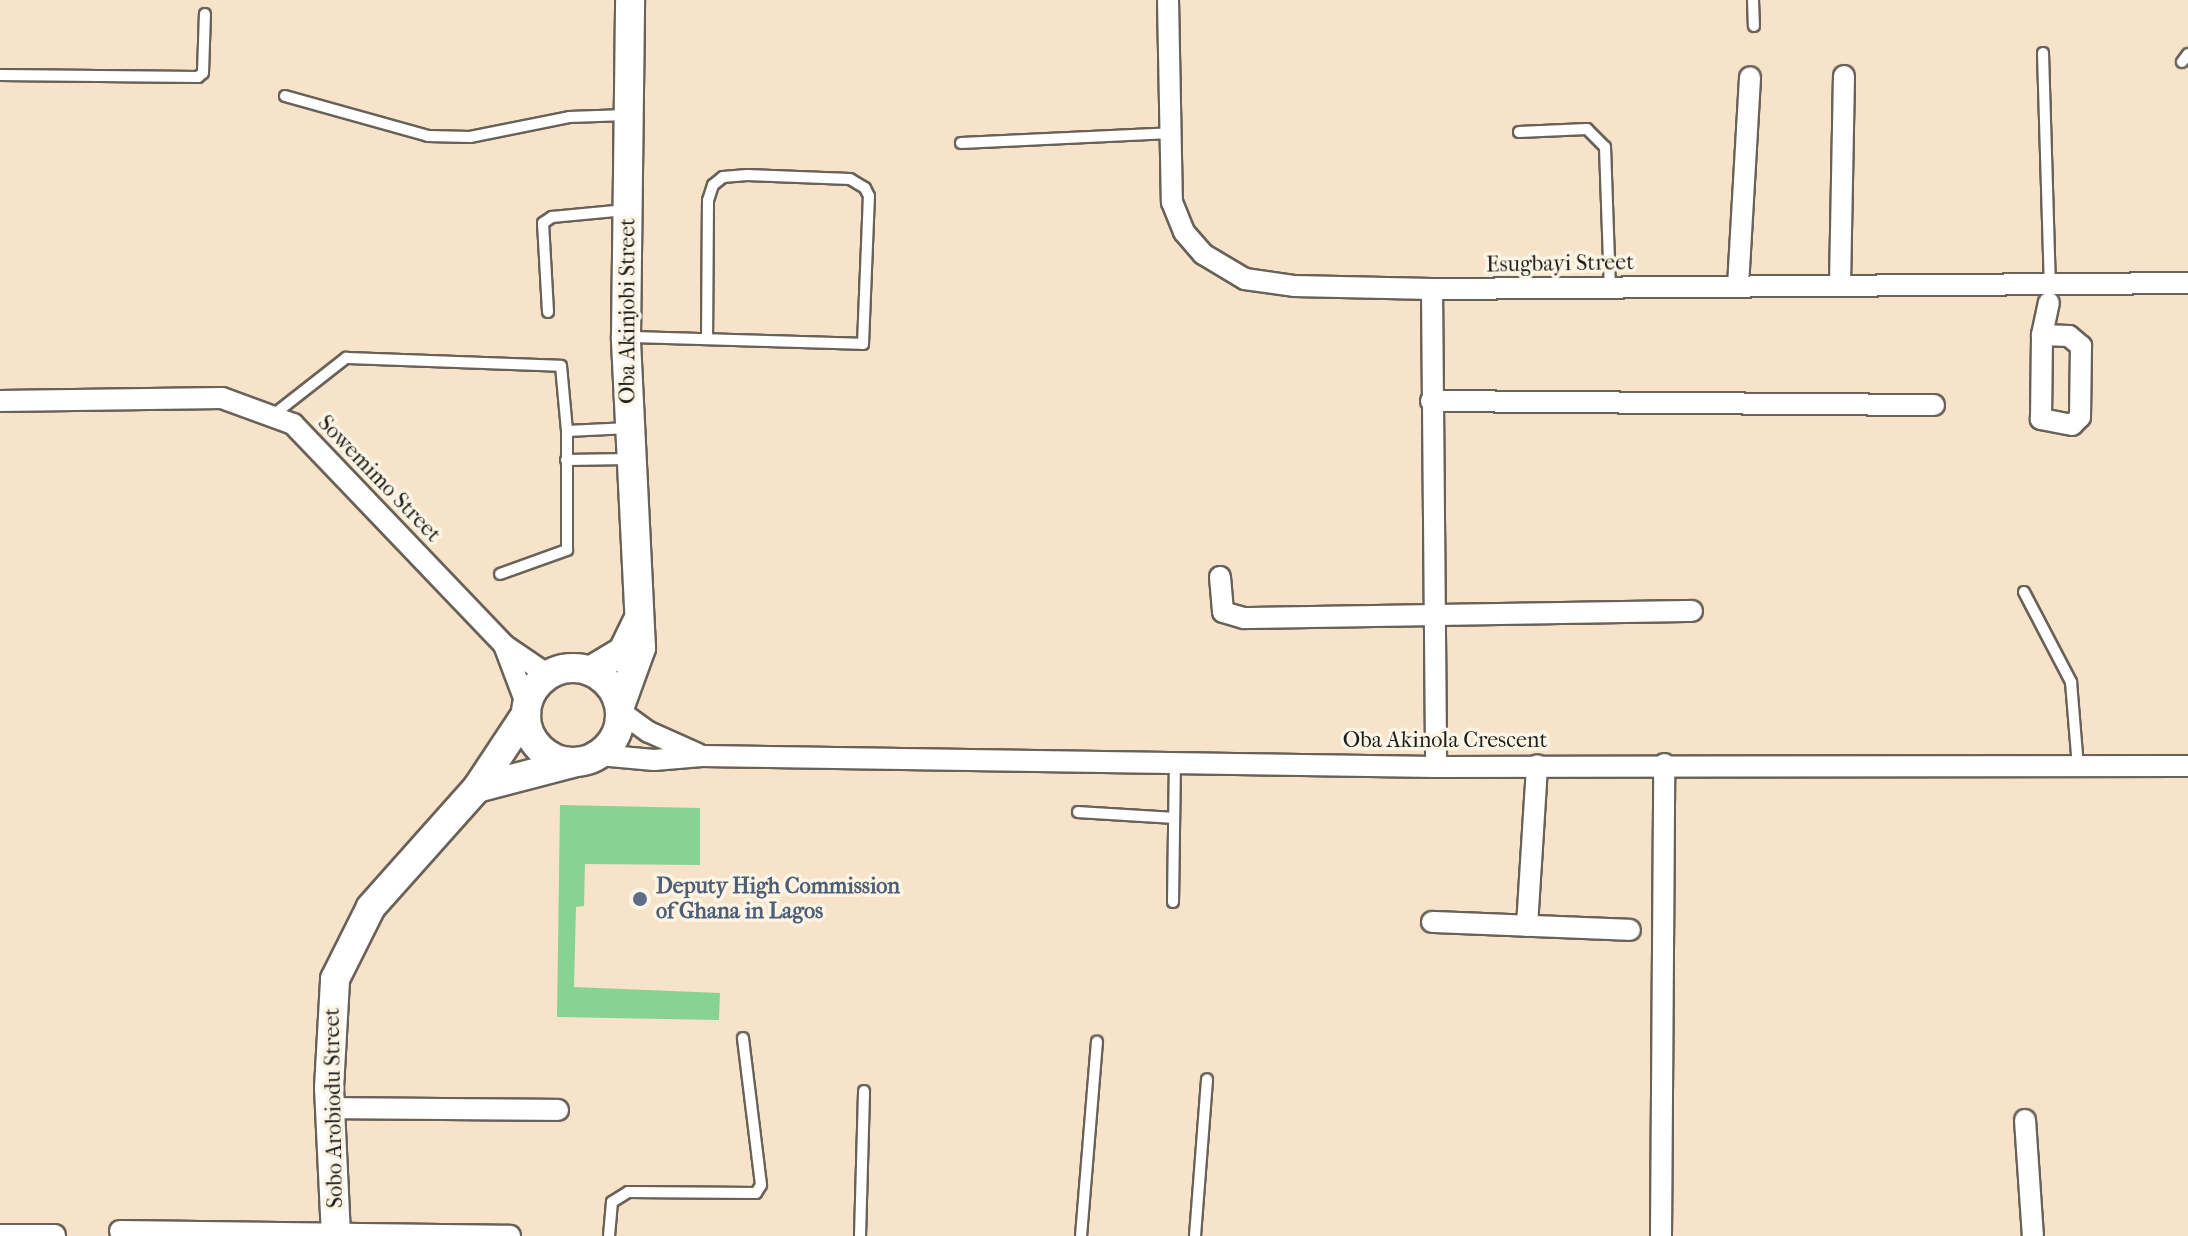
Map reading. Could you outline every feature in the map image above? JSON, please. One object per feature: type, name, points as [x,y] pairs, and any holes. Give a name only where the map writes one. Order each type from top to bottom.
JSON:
[{"type":"street","name":"Oba Akinjobi Street","points":[[620,709],[638,662],[626,337],[630,0]]},
{"type":"street","name":"Esugbayi Street","points":[[1168,0],[1172,202],[1184,232],[1221,269],[1245,279],[1294,286],[1432,289],[2188,283]]},
{"type":"street","points":[[1840,284],[1844,76]]},
{"type":"street","points":[[1738,286],[1750,77]]},
{"type":"street","points":[[1432,289],[1436,767]]},
{"type":"street","points":[[2042,335],[2049,303]]},
{"type":"street","name":"Sowemimo Street","points":[[0,401],[222,398],[293,424],[504,645],[548,675]]},
{"type":"street","points":[[1431,401],[1934,405]]},
{"type":"street","points":[[1220,577],[1223,612],[1244,618],[1692,611]]},
{"type":"street","points":[[590,671],[623,651],[637,621]]},
{"type":"street","name":"Sowemimo Street","points":[[504,645],[526,710]]},
{"type":"street","points":[[477,788],[587,758],[615,738],[620,709],[614,691],[590,671],[576,668],[548,675],[526,710],[537,745],[561,761],[587,758]]},
{"type":"street","name":"Oba Akinola Crescent","points":[[620,709],[649,732],[702,756]]},
{"type":"street","name":"Sobo Arobiodu Street","points":[[336,1234],[329,1108],[331,1006],[346,948],[371,907],[477,788],[526,710]]},
{"type":"street","name":"Oba Akinola Crescent","points":[[587,758],[654,760],[702,756],[1436,767],[1664,764],[2078,768],[2188,766]]},
{"type":"street","points":[[1661,1236],[1664,764]]},
{"type":"street","points":[[1527,926],[1537,765]]},
{"type":"street","points":[[1432,922],[1630,930]]},
{"type":"street","points":[[329,1108],[558,1110]]},
{"type":"street","points":[[2025,1120],[2033,1236]]},
{"type":"street","points":[[120,1231],[510,1236]]},
{"type":"street","points":[[0,1235],[55,1235]]},
{"type":"lane","points":[[1753,0],[1754,26]]},
{"type":"lane","points":[[0,75],[198,77],[205,14]]},
{"type":"lane","points":[[2043,53],[2051,282],[2049,303]]},
{"type":"lane","points":[[285,96],[428,136],[470,137],[569,117],[630,115]]},
{"type":"lane","points":[[1519,132],[1587,129],[1605,147],[1610,287]]},
{"type":"lane","points":[[961,143],[1171,133]]},
{"type":"lane","points":[[626,337],[863,344],[869,196],[865,188],[850,179],[747,175],[723,177],[713,185],[708,200],[707,338]]},
{"type":"lane","points":[[548,312],[543,223],[552,217],[628,210]]},
{"type":"lane","points":[[273,415],[346,358],[553,362],[565,376],[567,550],[500,574]]},
{"type":"lane","points":[[567,431],[629,428]]},
{"type":"lane","points":[[566,460],[629,459]]},
{"type":"lane","points":[[2024,592],[2071,682],[2078,768]]},
{"type":"lane","points":[[1173,902],[1175,762]]},
{"type":"lane","points":[[1078,812],[1174,818]]},
{"type":"lane","points":[[609,1236],[612,1202],[628,1192],[756,1193],[761,1185],[743,1038]]},
{"type":"lane","points":[[1081,1236],[1097,1042]]},
{"type":"lane","points":[[1195,1236],[1207,1079]]},
{"type":"lane","points":[[860,1236],[864,1091]]},
{"type":"green space","points":[[560,805],[700,808],[700,865],[585,864],[584,906],[576,907],[574,987],[720,993],[719,1020],[557,1017]]},
{"type":"place","name":"Deputy High Commission of Ghana in Lagos","points":[[640,899]]}]
